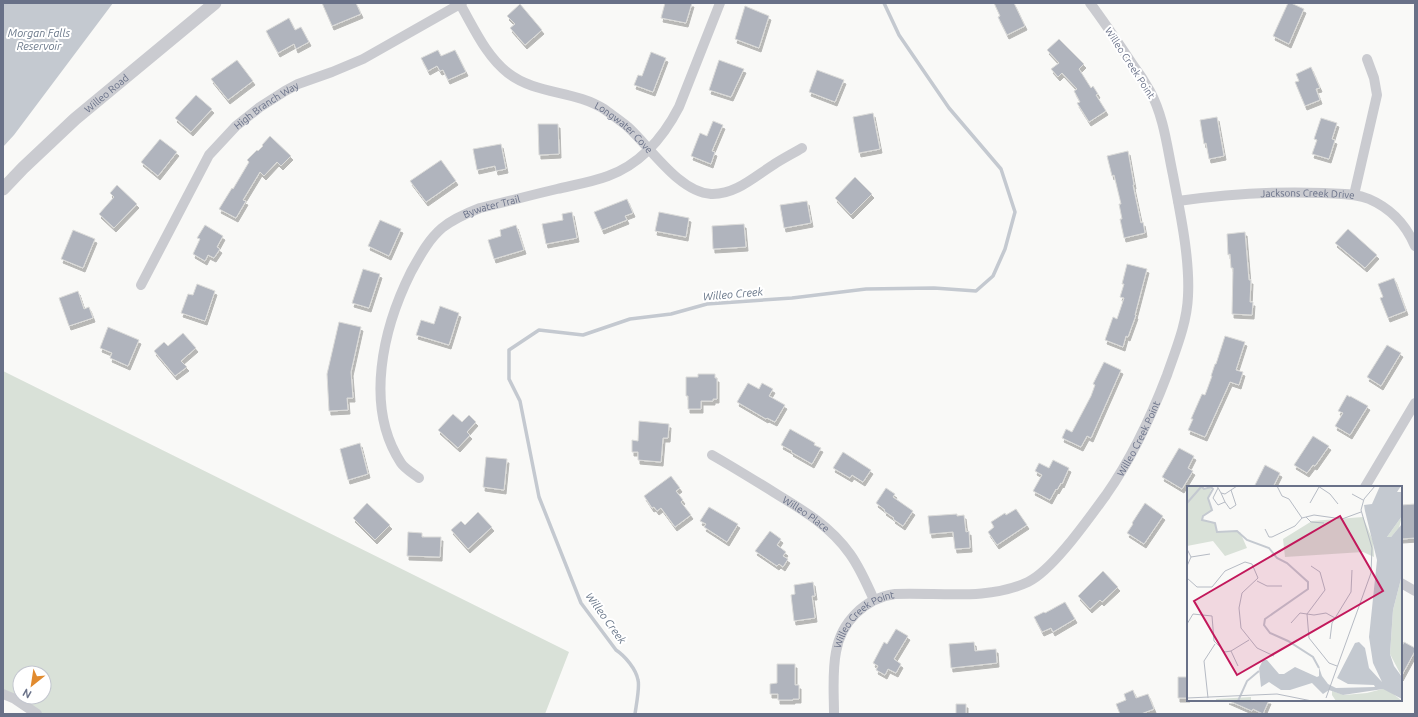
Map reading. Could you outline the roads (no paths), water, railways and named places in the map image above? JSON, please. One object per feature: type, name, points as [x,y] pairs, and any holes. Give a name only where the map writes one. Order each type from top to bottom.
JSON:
[{"type":"street","name":"Willeo Road","points":[[3,189],[70,124],[216,3]]},
{"type":"street","name":"Bywater Trail","points":[[419,478],[402,465],[390,443],[383,420],[381,396],[383,356],[390,324],[404,286],[424,248],[442,228],[467,213],[480,208],[608,176],[636,161],[650,150],[671,123],[679,107],[720,3]]},
{"type":"street","name":"Willeo Creek Point","points":[[834,714],[835,664],[839,642],[843,632],[853,616],[874,600],[886,595],[984,593],[1009,589],[1036,578],[1053,561],[1096,509],[1118,478],[1139,441],[1163,385],[1187,311],[1188,277],[1178,202],[1162,124],[1155,102],[1143,79],[1090,3]]},
{"type":"street","name":"Longwater Cove","points":[[461,4],[488,52],[497,64],[509,74],[526,84],[543,90],[580,99],[602,108],[627,127],[679,180],[692,188],[704,193],[712,194],[730,191],[802,148]]},
{"type":"street","name":"High Branch Way","points":[[141,285],[210,155],[236,126],[260,107],[285,91],[298,84],[363,59],[461,4]]},
{"type":"street","points":[[1354,195],[1377,94],[1374,78],[1367,60]]},
{"type":"street","name":"Jacksons Creek Drive","points":[[1178,202],[1219,195],[1258,193],[1354,195],[1368,199],[1388,210],[1405,228],[1415,246]]},
{"type":"street","points":[[1367,486],[1415,402]]},
{"type":"street","name":"Willeo Place","points":[[712,455],[801,509],[824,525],[851,554],[874,600]]},
{"type":"street","points":[[1402,584],[1415,591]]},
{"type":"street","points":[[3,694],[15,699],[37,714]]},
{"type":"water","name":"Morgan Falls Reservoir","points":[[3,3],[113,3],[14,135],[3,147]]},
{"type":"waterway","name":"Willeo Creek","points":[[635,714],[639,687],[637,676],[633,667],[616,650],[581,603],[539,497],[520,401],[509,379],[509,350],[539,330],[583,335],[630,319],[671,314],[707,304],[792,298],[866,289],[934,288],[976,291],[993,276],[1005,249],[1015,212],[1001,169],[949,108],[899,35],[884,3]]}]
